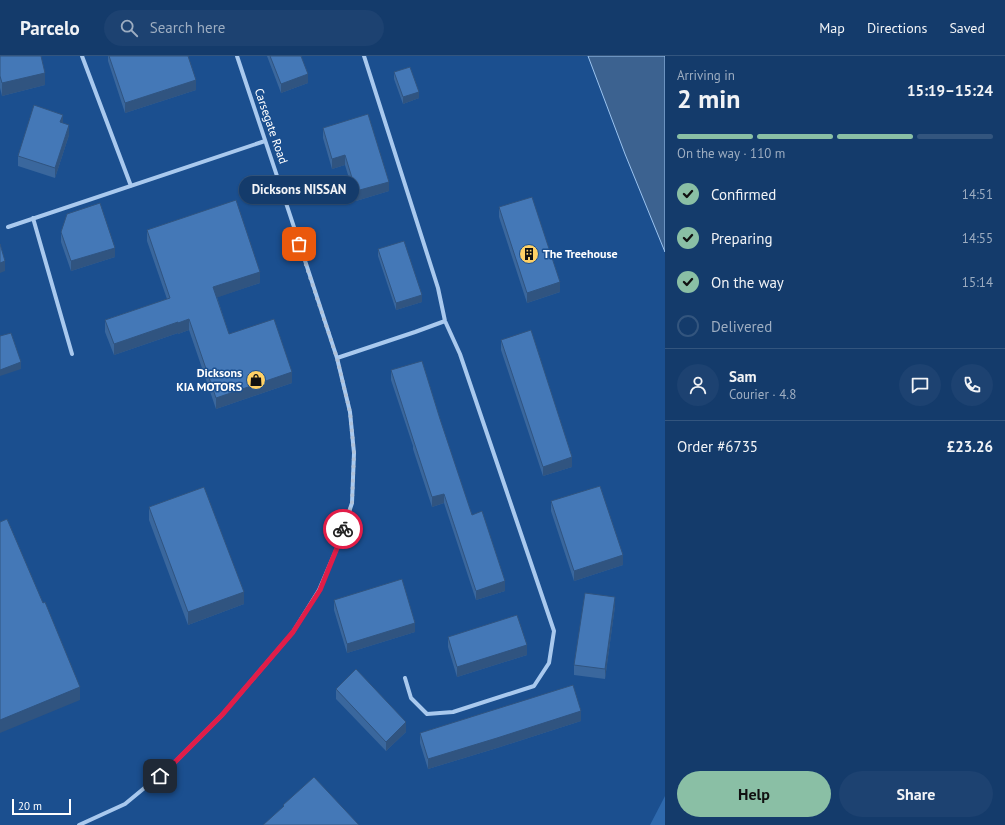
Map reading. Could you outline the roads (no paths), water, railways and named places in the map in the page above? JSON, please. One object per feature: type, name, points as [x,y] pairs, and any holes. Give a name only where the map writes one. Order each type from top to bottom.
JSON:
[{"type":"street","points":[[82,56],[131,186]]},
{"type":"street","name":"Carsegate Road","points":[[79,825],[125,804],[171,766],[222,715],[293,632],[320,590],[337,548],[352,503],[354,453],[350,412],[337,358],[236,56]]},
{"type":"street","points":[[364,56],[438,288],[445,321],[460,354],[554,631],[549,663],[534,686],[453,712],[427,714],[411,698],[405,678]]},
{"type":"street","points":[[8,227],[265,141]]},
{"type":"street","points":[[33,218],[72,354]]},
{"type":"street","points":[[337,358],[445,321]]},
{"type":"place","name":"Dicksons NISSAN","points":[[299,244]]},
{"type":"place","name":"The Treehouse","points":[[529,254]]},
{"type":"place","name":"Dicksons KIA MOTORS","points":[[256,380]]}]
